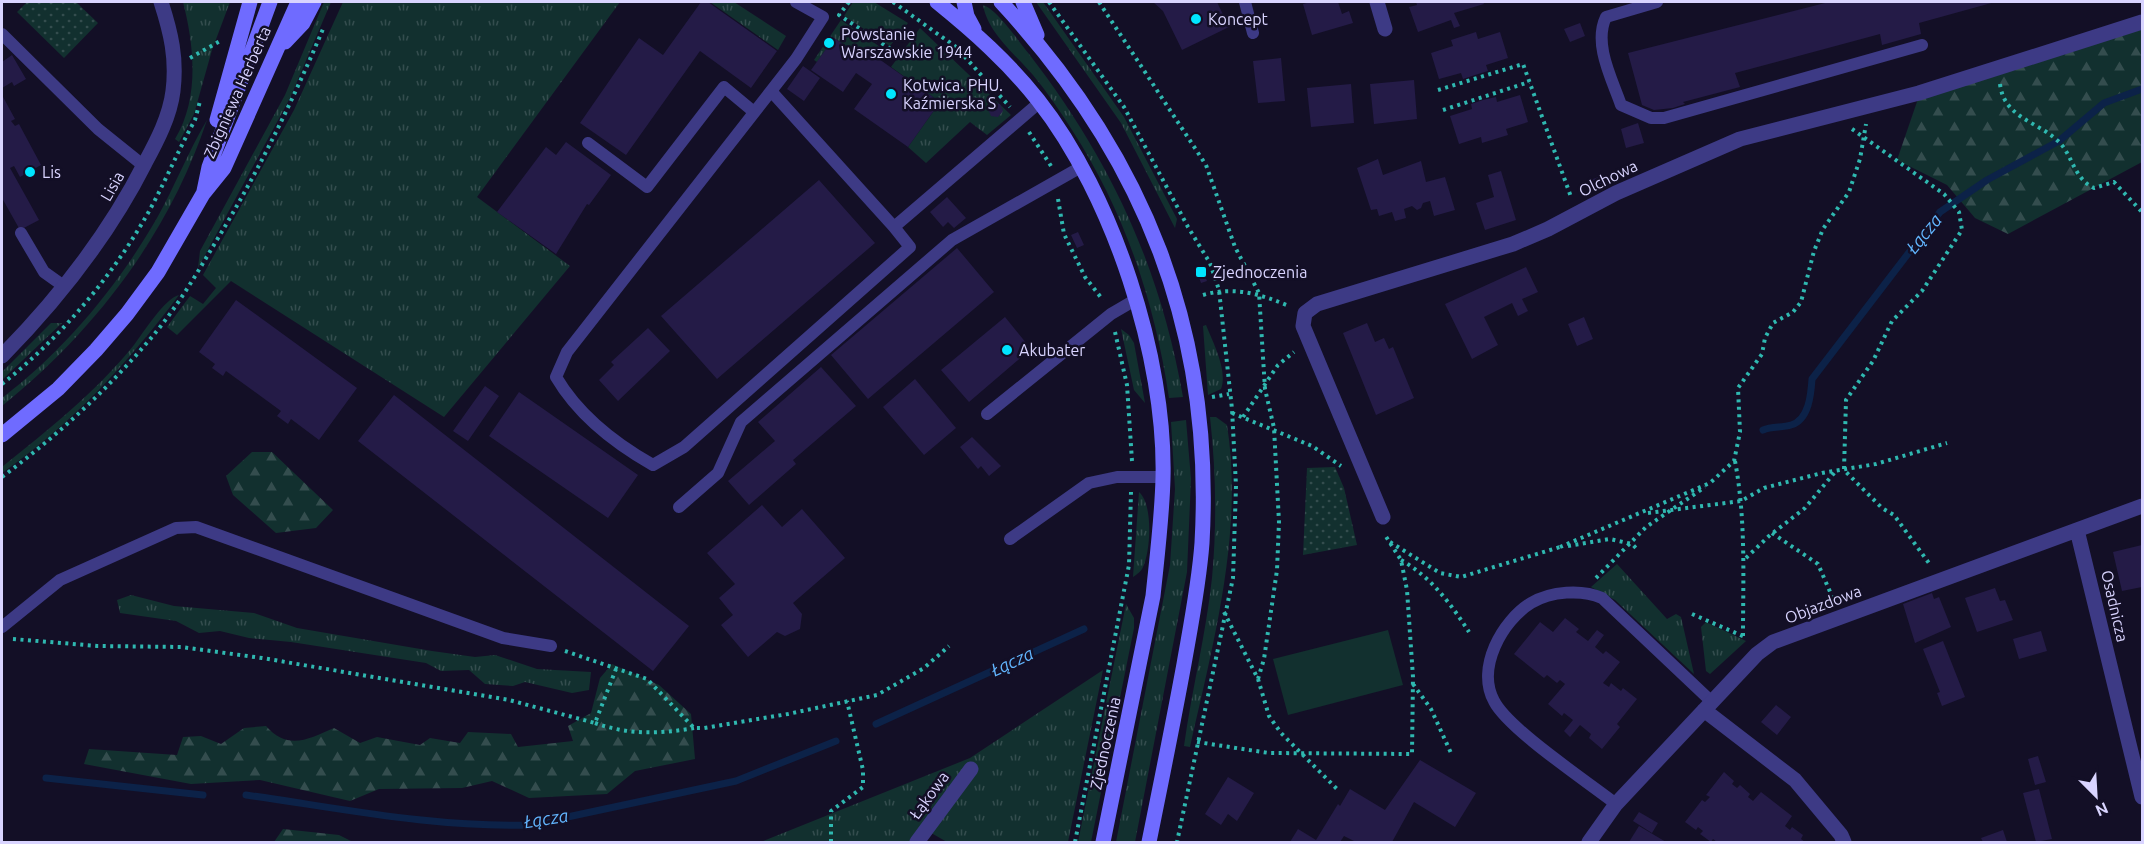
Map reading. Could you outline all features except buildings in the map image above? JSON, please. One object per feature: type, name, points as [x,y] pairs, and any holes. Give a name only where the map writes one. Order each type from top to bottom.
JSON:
[{"type":"main road","points":[[216,146],[216,120],[250,2]]},
{"type":"main road","name":"Zbigniewa Herberta","points":[[204,194],[216,146],[270,2]]},
{"type":"main road","name":"Zbigniewa Herberta","points":[[2,435],[58,389],[127,314],[159,272],[204,194],[224,168],[298,2]]},
{"type":"main road","points":[[275,53],[303,23],[314,2]]},
{"type":"main road","name":"Zjednoczenia","points":[[937,2],[977,34],[1016,73],[1040,102],[1081,166],[1116,244],[1148,346],[1160,417],[1163,477],[1153,596],[1103,843]]},
{"type":"main road","points":[[964,2],[967,16],[977,34]]},
{"type":"main road","points":[[1001,2],[1040,43],[1096,120],[1150,221],[1168,269],[1197,411],[1203,481],[1202,544],[1197,591],[1149,843]]},
{"type":"main road","points":[[1023,2],[1040,43]]},
{"type":"street","name":"Lisia","points":[[2,356],[64,287],[108,229],[161,133],[173,93],[174,46],[162,2]]},
{"type":"street","points":[[1377,2],[1385,29]]},
{"type":"street","name":"Olchowa","points":[[1305,314],[1317,304],[1513,244],[1616,192],[1740,139],[1870,106],[2142,22]]},
{"type":"street","points":[[1305,314],[1303,326],[1382,523]]},
{"type":"street","name":"Objazdowa","points":[[1589,843],[1616,804],[1764,648],[2142,506]]},
{"type":"street","name":"Osadnicza","points":[[2077,530],[2142,797]]},
{"type":"street","points":[[1708,706],[1795,780],[1841,834],[1844,843]]},
{"type":"street","name":"Łąkowa","points":[[917,843],[971,769]]},
{"type":"lane","points":[[771,91],[910,247],[684,447],[653,465],[618,445],[565,393],[556,377],[567,352],[771,91],[823,17],[796,2]]},
{"type":"lane","points":[[1245,2],[1253,33]]},
{"type":"lane","points":[[1657,2],[1606,17],[1601,26],[1601,44],[1620,105],[1651,118],[1664,118],[1922,45]]},
{"type":"lane","points":[[2,34],[98,129],[144,166]]},
{"type":"lane","points":[[588,143],[647,187],[724,87],[754,112]]},
{"type":"lane","points":[[894,227],[1040,102]]},
{"type":"lane","points":[[679,507],[718,473],[741,422],[952,240],[1081,166]]},
{"type":"lane","points":[[21,233],[44,272],[64,287]]},
{"type":"lane","points":[[987,414],[1111,314],[1135,300]]},
{"type":"lane","points":[[1010,539],[1089,483],[1131,477],[1163,477]]},
{"type":"lane","points":[[2,627],[60,580],[176,528],[196,527],[503,638],[551,646]]},
{"type":"lane","points":[[1616,804],[1513,724],[1498,709],[1490,690],[1488,675],[1496,642],[1522,609],[1546,596],[1580,593],[1602,598],[1708,706]]},
{"type":"path","points":[[849,2],[839,15],[892,50]]},
{"type":"path","points":[[893,2],[956,47],[1021,118],[1056,180],[1060,221],[1064,234],[1085,277],[1100,293],[1111,314],[1127,385],[1131,477],[1128,565],[1075,843]]},
{"type":"path","points":[[1049,2],[1124,107],[1188,227],[1210,263],[1219,290],[1224,345]]},
{"type":"path","points":[[1099,2],[1206,165],[1235,247],[1258,293],[1265,382],[1274,428],[1279,522],[1277,570],[1264,659],[1258,679]]},
{"type":"path","points":[[190,59],[225,37]]},
{"type":"path","points":[[1438,90],[1523,64],[1576,214]]},
{"type":"path","points":[[1997,68],[2001,92],[2006,104],[2027,123],[2059,141],[2083,183],[2094,188],[2114,182],[2142,212]]},
{"type":"path","points":[[1443,110],[1529,82]]},
{"type":"path","points":[[1743,636],[1745,558],[1741,501],[1734,459],[1740,432],[1737,388],[1762,354],[1765,338],[1773,323],[1793,312],[1801,302],[1814,251],[1823,229],[1849,192],[1870,106]]},
{"type":"path","points":[[1836,114],[1863,140],[1944,194],[1959,212],[1962,230],[1922,291],[1892,321],[1873,361],[1846,400],[1844,470],[1882,507],[1894,515],[1910,535],[1937,582]]},
{"type":"path","points":[[1203,295],[1219,290],[1258,293],[1305,314]]},
{"type":"path","points":[[1243,417],[1278,365],[1309,340]]},
{"type":"path","points":[[1207,398],[1229,394]]},
{"type":"path","points":[[1129,409],[1137,408]]},
{"type":"path","points":[[1232,413],[1274,428],[1312,446],[1343,469]]},
{"type":"path","points":[[1643,513],[1741,501],[1764,488],[1876,464],[1947,443]]},
{"type":"path","points":[[1580,593],[1632,544],[1646,527],[1675,510],[1710,483],[1734,459]]},
{"type":"path","points":[[1745,558],[1805,508],[1836,471]]},
{"type":"path","points":[[1389,541],[1440,573],[1461,577],[1560,547],[1710,483]]},
{"type":"path","points":[[1382,523],[1389,541],[1401,560],[1438,589],[1453,606],[1469,632]]},
{"type":"path","points":[[1773,533],[1818,564],[1836,603]]},
{"type":"path","points":[[1560,547],[1610,539],[1632,544],[1636,548]]},
{"type":"path","points":[[1197,742],[1269,753],[1304,755],[1380,752],[1412,754],[1413,684],[1407,590],[1401,560]]},
{"type":"path","points":[[1224,612],[1258,679],[1269,716],[1281,733],[1338,790]]},
{"type":"path","points":[[1692,614],[1743,636],[1764,648]]},
{"type":"path","points":[[2,638],[97,646],[181,647],[262,658],[509,700],[595,723],[616,731],[662,733],[788,714],[877,695],[924,668],[950,646]]},
{"type":"path","points":[[551,646],[647,679],[694,728]]},
{"type":"path","points":[[595,723],[616,669]]},
{"type":"path","points":[[1413,684],[1431,709],[1450,753]]},
{"type":"path","points":[[831,843],[831,811],[863,787],[863,770],[847,701]]},
{"type":"green space","points":[[27,2],[76,2],[98,23],[64,58],[17,12]]},
{"type":"green space","points":[[183,2],[230,2],[212,50],[194,114],[179,142],[175,139],[188,106],[192,71],[190,36]]},
{"type":"green space","points":[[324,2],[331,2],[290,98],[198,268],[200,251],[285,95]]},
{"type":"green space","points":[[343,2],[620,2],[477,197],[570,266],[444,417],[231,281],[177,335],[167,327],[190,296],[203,304],[216,288],[203,275],[294,110]]},
{"type":"green space","points":[[710,2],[734,2],[786,36],[778,50]]},
{"type":"green space","points":[[853,2],[874,2],[908,23],[890,46],[844,16]]},
{"type":"green space","points":[[1036,2],[1043,2],[1124,117],[1177,219],[1175,228],[1121,123]]},
{"type":"green space","points":[[983,5],[1001,19],[1029,54],[1084,133],[1107,174],[1146,259],[1161,303],[1183,397],[1169,398],[1146,293],[1108,193],[1063,116],[1033,75],[990,25]]},
{"type":"green space","points":[[841,20],[886,51],[880,59],[869,53],[865,59],[834,38],[817,62],[814,60]]},
{"type":"green space","points":[[2142,22],[2142,162],[2008,234],[1975,218],[1947,185],[1897,160],[1919,96]]},
{"type":"green space","points":[[920,28],[1011,115],[987,135],[970,122],[926,163],[908,147],[940,102],[891,67]]},
{"type":"green space","points":[[207,120],[172,202],[150,241],[125,278],[68,346],[2,406],[2,398],[47,360],[68,338],[125,268],[157,218]]},
{"type":"green space","points":[[179,295],[140,345],[98,391],[52,434],[2,473],[2,467],[54,425],[104,379],[167,302]]},
{"type":"green space","points":[[51,323],[62,323],[2,380],[2,372]]},
{"type":"green space","points":[[1206,325],[1223,374],[1221,389],[1208,395],[1203,326]]},
{"type":"green space","points":[[1121,329],[1134,343],[1145,403],[1134,390]]},
{"type":"green space","points":[[1210,417],[1216,417],[1227,425],[1232,506],[1224,587],[1190,747],[1184,746],[1206,620],[1214,558],[1214,457]]},
{"type":"green space","points":[[1186,420],[1191,479],[1187,572],[1135,842],[1116,842],[1170,565],[1175,489],[1171,422]]},
{"type":"green space","points":[[252,452],[272,452],[333,510],[316,528],[276,533],[233,495],[226,476]]},
{"type":"green space","points":[[1335,467],[1344,488],[1357,545],[1303,555],[1307,468]]},
{"type":"green space","points":[[1139,492],[1147,506],[1149,539],[1143,567],[1133,577]]},
{"type":"green space","points":[[1617,564],[1667,619],[1676,614],[1681,617],[1694,674],[1615,600],[1591,587]]},
{"type":"green space","points":[[131,595],[174,606],[254,613],[297,628],[432,651],[475,657],[495,655],[537,669],[591,672],[589,690],[572,693],[525,682],[513,686],[485,684],[469,670],[441,671],[426,663],[291,642],[249,638],[220,631],[199,633],[176,621],[120,613],[117,600]]},
{"type":"green space","points":[[1126,604],[1134,618],[1134,628],[1091,842],[1078,842]]},
{"type":"green space","points":[[1706,622],[1746,641],[1710,674],[1706,671],[1701,627]]},
{"type":"green space","points":[[1388,630],[1403,685],[1288,715],[1273,659]]},
{"type":"green space","points":[[612,664],[659,685],[691,714],[695,759],[635,771],[607,794],[529,798],[492,781],[462,788],[379,789],[350,801],[260,780],[191,784],[84,764],[89,749],[177,755],[183,737],[201,736],[221,744],[244,728],[266,726],[274,734],[291,741],[307,739],[334,728],[360,743],[377,737],[420,745],[430,738],[460,743],[468,732],[511,734],[518,747],[573,741],[568,726],[591,713],[600,678]]},
{"type":"green space","points":[[1103,670],[1068,842],[947,842],[926,830],[918,842],[761,842],[970,758]]},
{"type":"green space","points":[[283,829],[339,835],[353,842],[274,842]]},
{"type":"waterway","name":"Łącza","points":[[1763,430],[1791,425],[1802,418],[1808,406],[1812,379],[1940,212],[1987,180],[2059,141],[2104,103],[2142,89]]},
{"type":"waterway","name":"Łącza","points":[[876,724],[1084,629]]},
{"type":"waterway","name":"Łącza","points":[[246,795],[423,820],[530,825],[736,781],[836,741]]},
{"type":"waterway","name":"Łącza","points":[[46,778],[203,795]]},
{"type":"place","name":"Koncept","points":[[1196,19]]},
{"type":"place","name":"Powstanie Warszawskie 1944","points":[[829,43]]},
{"type":"place","name":"Kotwica. PHU. Kaźmierska S","points":[[891,94]]},
{"type":"place","name":"Lis","points":[[30,172]]},
{"type":"place","name":"Zjednoczenia","points":[[1201,272]]},
{"type":"place","name":"Akubater","points":[[1007,350]]}]
